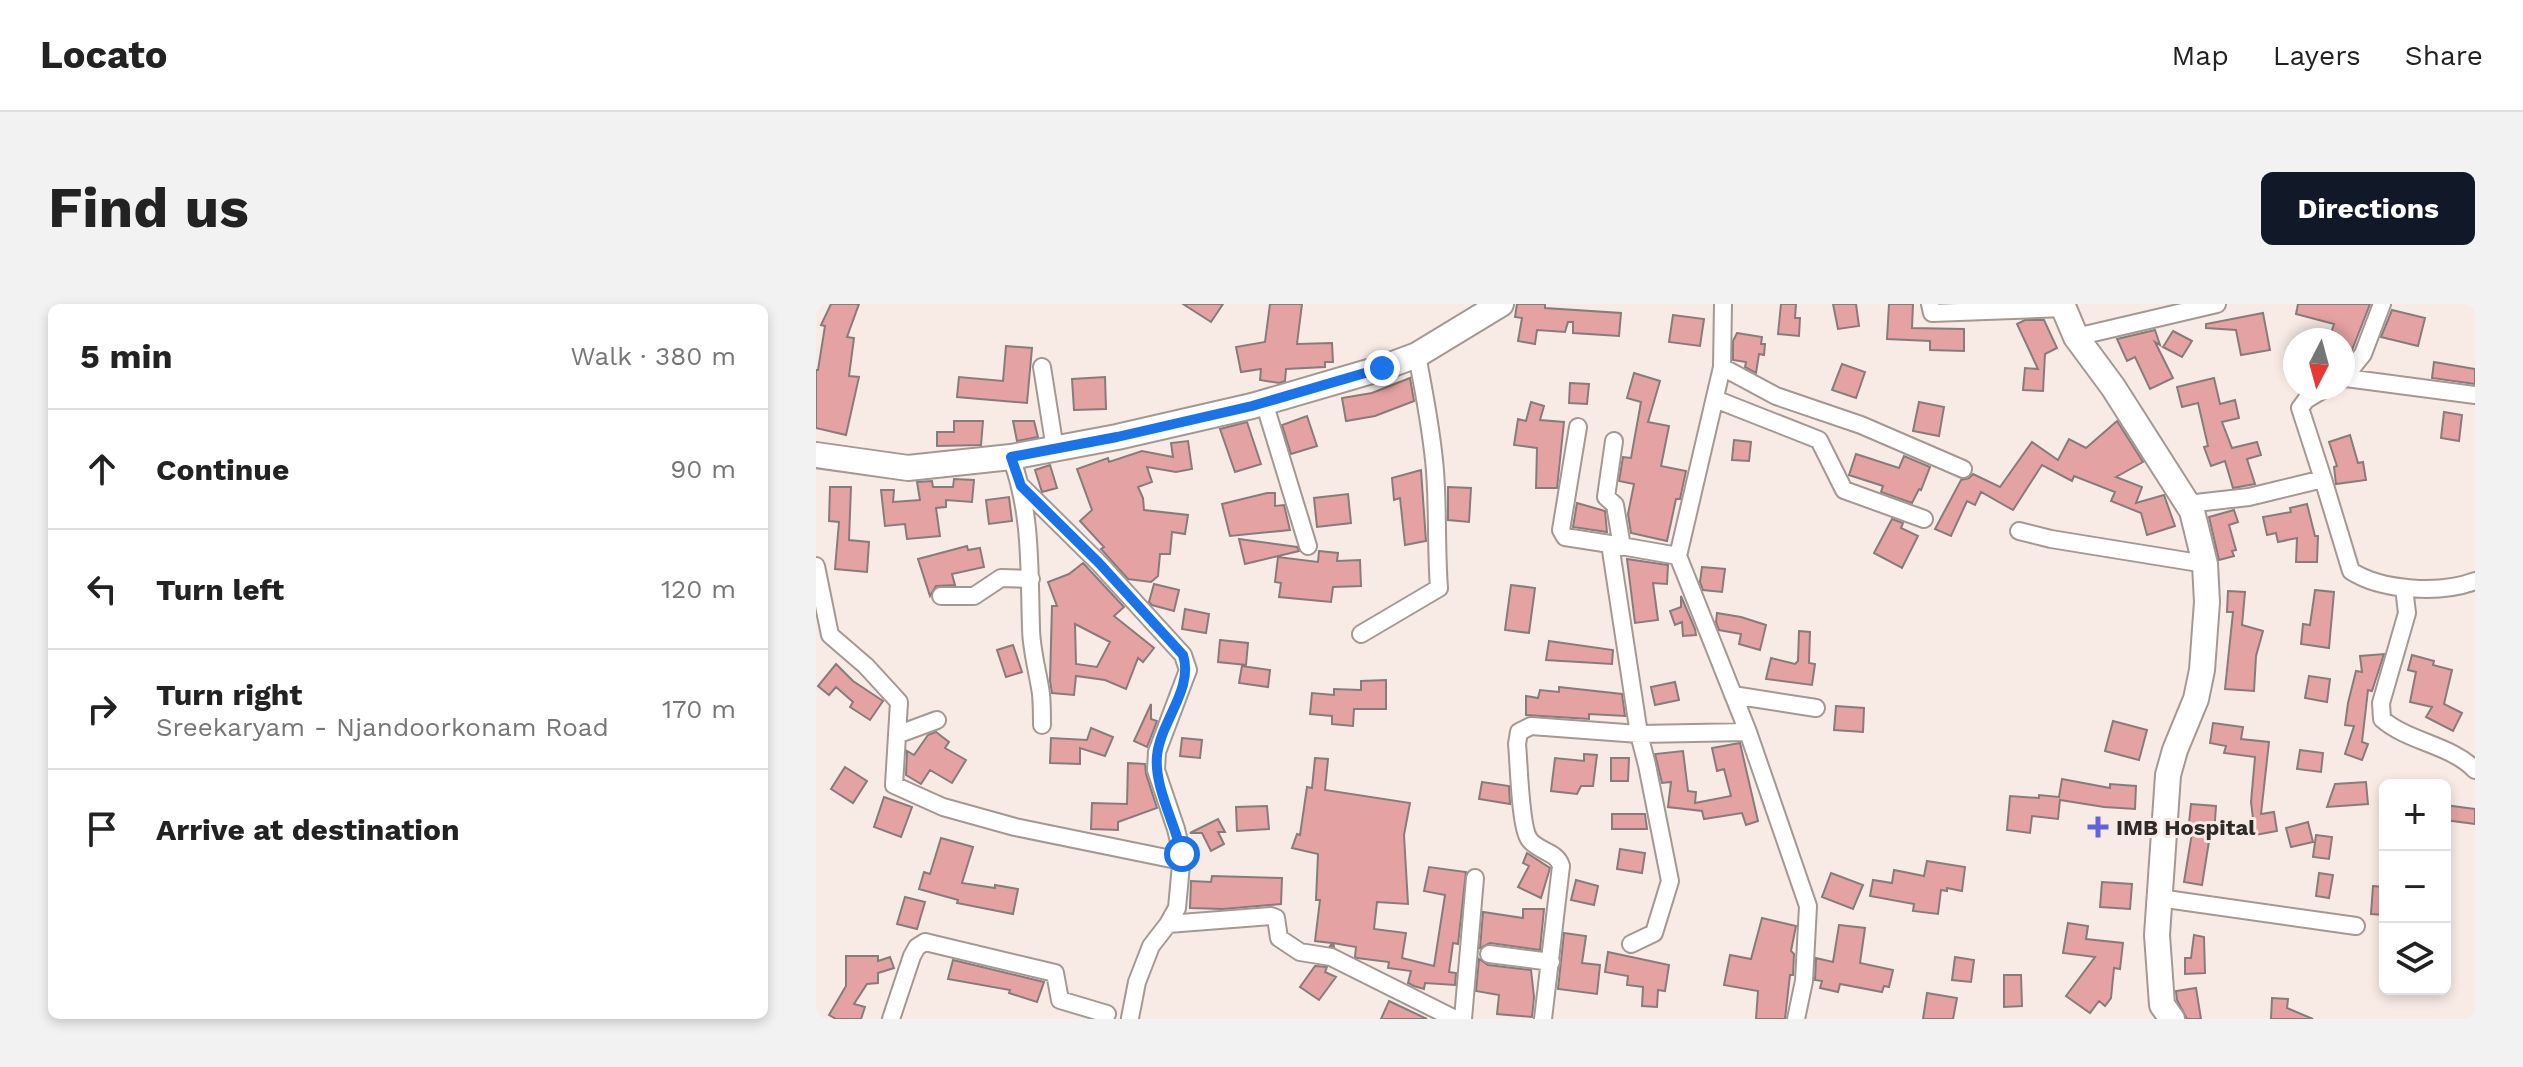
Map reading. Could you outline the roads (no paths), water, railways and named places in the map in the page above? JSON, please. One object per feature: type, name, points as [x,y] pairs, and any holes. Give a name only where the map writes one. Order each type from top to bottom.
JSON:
[{"type":"main road","points":[[816,455],[908,468],[1055,449],[1264,402],[1417,355],[1501,304]]},
{"type":"main road","points":[[2063,306],[2076,337],[2113,387],[2192,511],[2205,564],[2207,602],[2202,670],[2196,699],[2168,775],[2159,898],[2157,935],[2162,1005],[2172,1019]]},
{"type":"street","points":[[1723,304],[1722,367],[1678,556],[1748,732],[1808,906],[1804,981],[1796,1019]]},
{"type":"street","points":[[1930,304],[1932,313],[2063,306]]},
{"type":"street","points":[[2076,337],[2217,304]]},
{"type":"street","points":[[2355,364],[2363,354],[2382,304]]},
{"type":"street","points":[[1361,634],[1439,588],[1432,445],[1417,355]]},
{"type":"street","points":[[1042,367],[1055,449]]},
{"type":"street","points":[[1722,367],[1776,396],[1861,425],[1963,469]]},
{"type":"street","points":[[2355,379],[2475,395]]},
{"type":"street","points":[[1715,399],[1819,440],[1844,490],[1924,519]]},
{"type":"street","points":[[2306,400],[2300,408],[2351,571],[2364,579],[2404,588],[2465,585],[2475,581]]},
{"type":"street","points":[[1264,402],[1308,546]]},
{"type":"street","points":[[1578,427],[1561,530],[1565,537],[1678,556]]},
{"type":"street","points":[[1614,441],[1606,497],[1615,505],[1616,546],[1639,734],[1670,881],[1654,933],[1631,944]]},
{"type":"street","points":[[1011,457],[1021,486],[1029,534],[1031,629],[1034,667],[1041,693],[1042,725]]},
{"type":"street","points":[[2187,504],[2249,497],[2323,479]]},
{"type":"street","points":[[891,1019],[912,956],[917,947],[925,942],[1055,973],[1060,1000],[1105,1016],[1131,1019],[1137,982],[1151,946],[1177,908],[1181,861],[1176,829],[1156,770],[1157,752],[1188,670],[1183,655],[1099,563],[1021,486]]},
{"type":"street","points":[[2019,531],[2205,564]]},
{"type":"street","points":[[816,566],[830,635],[866,666],[899,702],[894,785],[931,802],[1015,827],[1181,861]]},
{"type":"street","points":[[941,596],[974,596],[1001,578],[1031,579]]},
{"type":"street","points":[[2404,588],[2407,613],[2381,703],[2382,719],[2394,729],[2474,767]]},
{"type":"street","points":[[1733,695],[1816,708]]},
{"type":"street","points":[[899,734],[937,720]]},
{"type":"street","points":[[1543,1019],[1561,863],[1556,857],[1537,848],[1525,834],[1517,744],[1519,732],[1531,726],[1639,734],[1748,732]]},
{"type":"street","points":[[1463,1019],[1475,878]]},
{"type":"street","points":[[2159,898],[2356,926]]},
{"type":"street","points":[[1168,924],[1271,916],[1276,918],[1279,938],[1300,952],[1331,957],[1455,1019]]},
{"type":"street","points":[[1489,954],[1551,962]]},
{"type":"place","name":"IMB Hospital","points":[[2098,827]]}]
